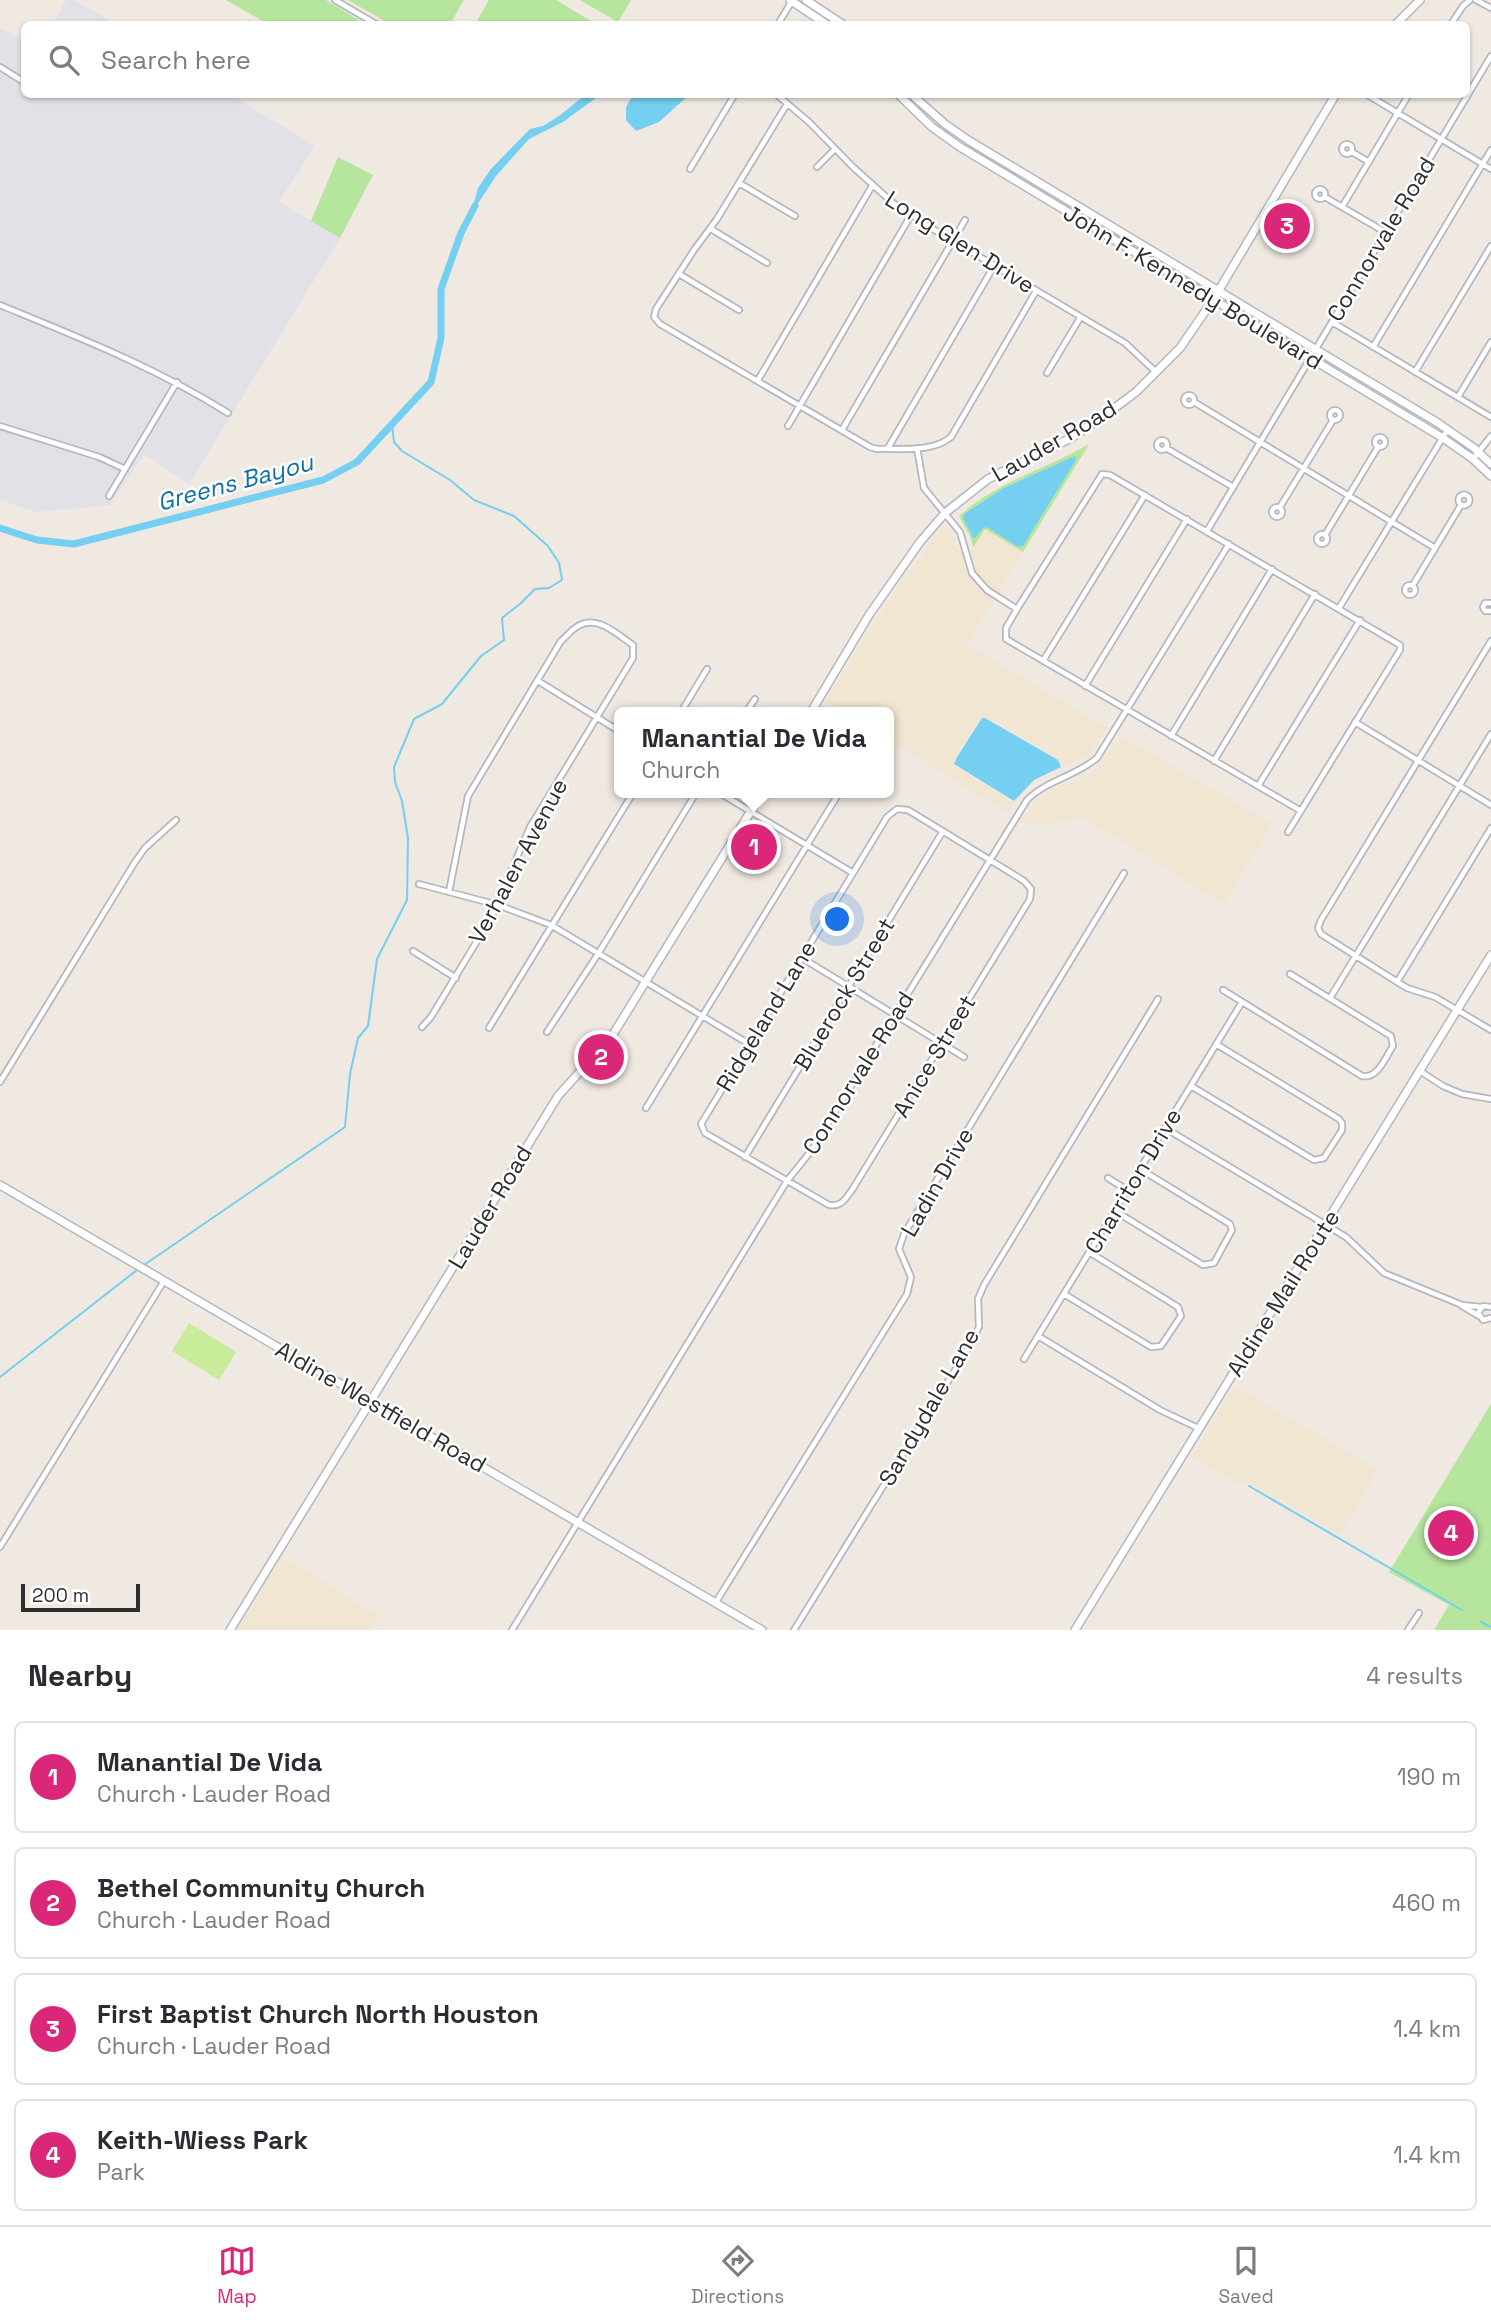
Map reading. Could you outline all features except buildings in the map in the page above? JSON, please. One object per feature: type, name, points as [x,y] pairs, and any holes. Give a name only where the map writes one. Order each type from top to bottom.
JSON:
[{"type":"main road","points":[[792,0],[822,21]]},
{"type":"main road","points":[[806,0],[838,21]]},
{"type":"main road","points":[[1399,21],[1420,0]]},
{"type":"main road","name":"John F. Kennedy Boulevard","points":[[902,98],[939,133],[1096,230],[1491,464]]},
{"type":"main road","name":"John F. Kennedy Boulevard","points":[[916,98],[945,124],[968,140],[1448,429],[1476,456],[1491,476]]},
{"type":"main road","name":"Lauder Road","points":[[814,707],[869,615],[920,542],[944,513],[988,479],[1060,443],[1130,397],[1189,337],[1334,98]]},
{"type":"main road","points":[[1096,230],[1102,221]]},
{"type":"main road","name":"Lauder Road","points":[[230,1630],[558,1096],[607,1043],[759,798]]},
{"type":"main road","name":"Aldine Mail Route","points":[[1075,1630],[1491,954]]},
{"type":"main road","name":"Aldine Westfield Road","points":[[0,1185],[762,1630]]},
{"type":"street","points":[[335,0],[371,21]]},
{"type":"street","points":[[780,21],[792,0]]},
{"type":"street","points":[[1453,21],[1463,6],[1471,0]]},
{"type":"street","points":[[1476,0],[1491,8]]},
{"type":"street","name":"Connorvale Road","points":[[1470,90],[1491,56]]},
{"type":"street","points":[[0,67],[21,80]]},
{"type":"street","points":[[690,169],[733,98]]},
{"type":"street","name":"Long Glen Drive","points":[[781,98],[809,122],[872,186],[911,215],[1125,343],[1157,372]]},
{"type":"street","points":[[1373,98],[1491,169]]},
{"type":"street","points":[[1342,207],[1407,98]]},
{"type":"street","name":"Connorvale Road","points":[[1207,531],[1465,98]]},
{"type":"street","points":[[788,104],[656,309],[654,317],[660,324],[870,447],[917,448],[943,443],[951,437],[1036,291]]},
{"type":"street","points":[[817,167],[835,149]]},
{"type":"street","points":[[1373,347],[1491,150]]},
{"type":"street","points":[[1352,152],[1369,162]]},
{"type":"street","points":[[739,183],[795,216]]},
{"type":"street","points":[[758,380],[872,186]]},
{"type":"street","points":[[1325,197],[1385,232]]},
{"type":"street","points":[[788,426],[911,215]]},
{"type":"street","points":[[842,430],[965,220]]},
{"type":"street","points":[[710,229],[766,263]]},
{"type":"street","points":[[1416,372],[1491,246]]},
{"type":"street","points":[[887,449],[994,266]]},
{"type":"street","points":[[678,274],[739,310]]},
{"type":"street","points":[[0,305],[177,382],[228,413]]},
{"type":"street","points":[[1046,373],[1080,318]]},
{"type":"street","points":[[1332,322],[1491,417]]},
{"type":"street","points":[[1458,397],[1491,342]]},
{"type":"street","points":[[109,496],[177,382]]},
{"type":"street","points":[[1194,402],[1435,548]]},
{"type":"street","points":[[1280,507],[1333,419]]},
{"type":"street","points":[[0,426],[99,457],[125,469]]},
{"type":"street","points":[[1339,608],[1448,429]]},
{"type":"street","points":[[1476,456],[1491,436]]},
{"type":"street","points":[[1325,535],[1378,447]]},
{"type":"street","points":[[917,448],[924,488],[960,532],[967,561],[976,579],[987,590],[1017,609]]},
{"type":"street","points":[[1166,448],[1233,487]]},
{"type":"street","points":[[1288,832],[1301,811],[1355,722],[1400,650],[1400,645],[1187,519],[1110,475],[1102,474],[1006,628],[1008,641],[1301,811]]},
{"type":"street","points":[[1043,661],[1145,495]]},
{"type":"street","points":[[1413,585],[1461,505]]},
{"type":"street","points":[[1085,686],[1187,519]]},
{"type":"street","name":"Connorvale Road","points":[[514,1628],[787,1181],[811,1151],[1027,800],[1048,783],[1075,773],[1097,758],[1229,544]]},
{"type":"street","points":[[1171,736],[1272,569]]},
{"type":"street","points":[[1214,761],[1315,594]]},
{"type":"street","points":[[1491,603],[1485,603],[1483,607],[1486,612],[1491,611]]},
{"type":"street","points":[[1258,786],[1360,620]]},
{"type":"street","name":"Verhalen Avenue","points":[[422,1027],[456,978],[498,905],[530,827],[633,658],[633,645],[608,627],[595,622],[579,624],[561,641],[538,681]]},
{"type":"street","points":[[1491,641],[1318,928],[1321,934],[1397,982],[1414,991],[1435,997],[1491,1030]]},
{"type":"street","points":[[684,707],[707,669]]},
{"type":"street","points":[[449,892],[468,796],[538,681],[614,728]]},
{"type":"street","points":[[749,707],[755,699]]},
{"type":"street","points":[[1355,722],[1491,805]]},
{"type":"street","points":[[1330,998],[1491,734]]},
{"type":"street","points":[[489,1028],[630,798]]},
{"type":"street","points":[[547,1032],[693,798]]},
{"type":"street","points":[[729,798],[853,873]]},
{"type":"street","points":[[646,1108],[836,798]]},
{"type":"street","name":"Ridgeland Lane","points":[[745,1157],[701,1128],[703,1120],[749,1044],[887,817],[897,809],[908,810],[943,831]]},
{"type":"street","points":[[0,1082],[135,862],[145,848],[176,820]]},
{"type":"street","points":[[1397,982],[1491,828]]},
{"type":"street","points":[[943,831],[990,860]]},
{"type":"street","name":"Bluerock Street","points":[[745,1157],[943,831]]},
{"type":"street","name":"Anice Street","points":[[787,1181],[825,1203],[835,1206],[843,1203],[1030,899],[1031,891],[1024,881],[990,860]]},
{"type":"street","name":"Ladin Drive","points":[[716,1603],[907,1294],[911,1277],[899,1249],[904,1234],[1124,873]]},
{"type":"street","points":[[419,884],[498,905],[551,926],[749,1044]]},
{"type":"street","points":[[413,951],[456,978]]},
{"type":"street","points":[[802,958],[964,1057]]},
{"type":"street","points":[[1223,990],[1362,1076],[1372,1076],[1392,1046],[1391,1037],[1290,974]]},
{"type":"street","name":"Sandydale Lane","points":[[794,1630],[965,1354],[979,1327],[978,1299],[984,1285],[1158,999]]},
{"type":"street","name":"Charriton Drive","points":[[1024,1359],[1242,1002]]},
{"type":"street","points":[[1191,1086],[1314,1160],[1324,1158],[1342,1128],[1339,1119],[1216,1044]]},
{"type":"street","points":[[1420,1071],[1443,1086],[1462,1094],[1491,1099]]},
{"type":"street","points":[[1165,1128],[1346,1237],[1384,1273],[1462,1305],[1491,1327]]},
{"type":"street","points":[[745,1157],[787,1181]]},
{"type":"street","points":[[1115,1211],[1203,1265],[1214,1263],[1231,1234],[1230,1224],[1140,1169]]},
{"type":"street","points":[[1108,1178],[1127,1190]]},
{"type":"street","points":[[1064,1294],[1151,1347],[1161,1346],[1181,1316],[1178,1307],[1089,1252]]},
{"type":"street","points":[[0,1547],[164,1281]]},
{"type":"street","points":[[1462,1305],[1487,1305]]},
{"type":"street","points":[[1479,1316],[1487,1305]]},
{"type":"street","points":[[1484,1320],[1491,1318]]},
{"type":"street","points":[[1038,1336],[1160,1410],[1199,1429]]},
{"type":"street","points":[[1408,1630],[1419,1613]]},
{"type":"street","points":[[514,1628],[524,1630]]},
{"type":"shaded area","points":[[66,0],[75,0],[111,21],[54,21]]},
{"type":"shaded area","points":[[0,27],[21,39],[21,98],[236,98],[315,146],[279,202],[340,238],[189,484],[144,454],[110,505],[36,512],[0,500]]},
{"type":"shaded area","points":[[944,525],[951,530],[959,550],[973,547],[985,529],[1023,552],[967,645],[1108,728],[1089,754],[1064,768],[1059,759],[986,716],[981,716],[955,756],[953,765],[1014,803],[1008,813],[894,743],[894,707],[835,707],[825,701],[890,598]]},
{"type":"shaded area","points":[[1121,736],[1273,824],[1224,904],[1082,817],[1050,824],[1019,823],[1038,799],[1056,788],[1084,778],[1097,769]]},
{"type":"shaded area","points":[[1235,1386],[1378,1470],[1340,1535],[1245,1480],[1241,1485],[1191,1456]]},
{"type":"shaded area","points":[[283,1557],[379,1616],[370,1630],[237,1630]]},
{"type":"green space","points":[[226,0],[326,0],[360,21],[263,21]]},
{"type":"green space","points":[[348,0],[464,0],[452,21],[385,21]]},
{"type":"green space","points":[[489,0],[556,0],[591,21],[477,21]]},
{"type":"green space","points":[[580,0],[631,0],[616,21]]},
{"type":"green space","points":[[338,157],[373,175],[340,238],[311,221]]},
{"type":"green space","points":[[1089,444],[1023,552],[985,529],[973,547],[959,516],[1005,485]]},
{"type":"green space","points":[[189,1323],[236,1352],[219,1380],[172,1351]]},
{"type":"green space","points":[[1491,1404],[1491,1630],[1434,1630],[1449,1605],[1389,1572]]},
{"type":"water","points":[[581,98],[596,98],[563,122],[529,139],[496,176],[471,214],[478,188],[491,169],[530,129],[543,126]]},
{"type":"water","points":[[631,98],[686,98],[659,122],[636,131],[626,120],[626,107]]},
{"type":"water","points":[[1075,456],[1076,460],[1023,546],[1018,547],[987,527],[974,539],[963,518],[964,514],[1004,488]]},
{"type":"water","points":[[982,718],[1058,760],[1061,767],[1034,780],[1014,801],[954,764]]},
{"type":"waterway","name":"Greens Bayou","points":[[0,528],[37,540],[74,544],[323,480],[357,462],[431,382],[441,338],[441,289],[461,233],[475,206]]},
{"type":"waterway","points":[[144,1265],[345,1127],[350,1074],[358,1038],[368,1026],[377,959],[407,900],[408,838],[394,767],[414,719],[442,704],[481,656],[504,640],[502,618],[535,589],[549,588],[562,580],[559,563],[548,546],[514,516],[474,500],[450,480],[402,451],[394,442],[392,425]]},
{"type":"waterway","points":[[0,1377],[137,1270]]},
{"type":"waterway","points":[[1249,1486],[1462,1610]]},
{"type":"waterway","points":[[1481,1622],[1491,1627]]},
{"type":"place","name":"First Baptist Church North Houston","points":[[1287,226]]},
{"type":"place","name":"Manantial De Vida","points":[[754,847]]},
{"type":"place","name":"Bethel Community Church","points":[[601,1057]]},
{"type":"place","name":"Keith-Wiess Park","points":[[1451,1533]]}]
